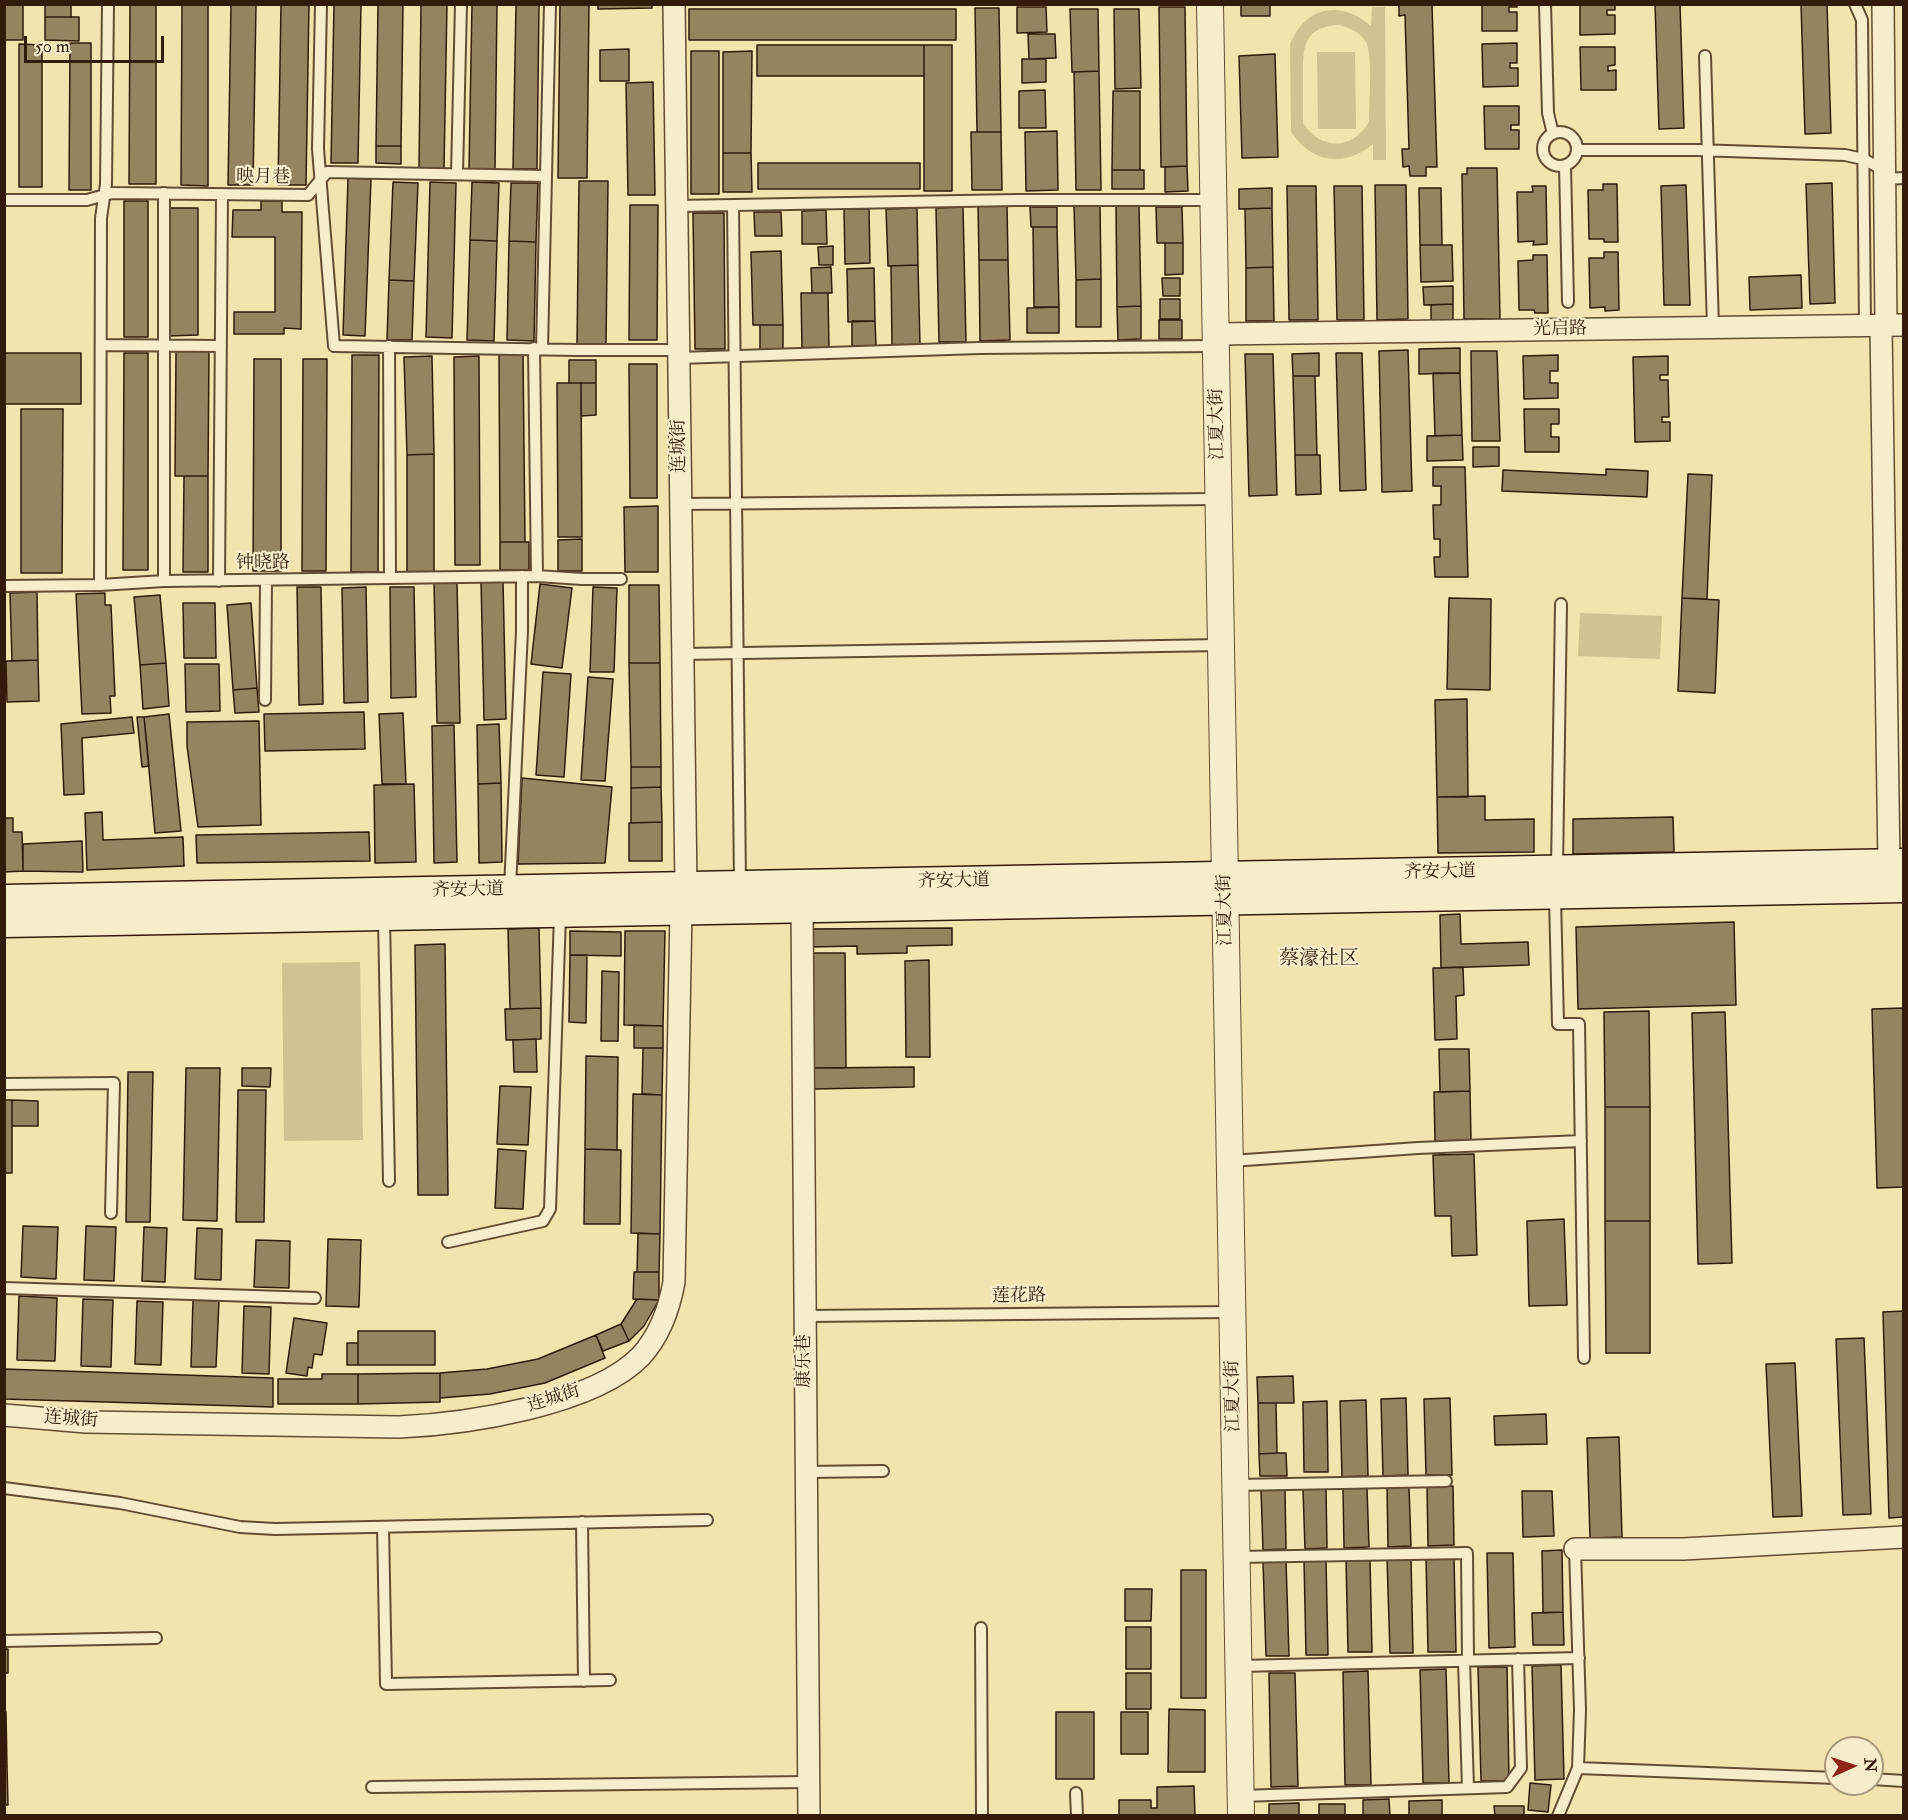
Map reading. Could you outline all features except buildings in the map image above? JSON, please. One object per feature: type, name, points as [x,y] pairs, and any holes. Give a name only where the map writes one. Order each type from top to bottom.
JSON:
[{"type":"main road","name":"齐安大道","points":[[4,922],[560,912],[683,898],[740,886],[1226,888],[1556,882],[1899,872]]},
{"type":"main road","name":"齐安大道","points":[[4,900],[510,890],[683,898],[802,907],[1226,888]]},
{"type":"street","name":"连城街","points":[[4,1415],[86,1422],[399,1427],[483,1419],[540,1405],[617,1375],[630,1366],[651,1344],[659,1331],[671,1299],[674,1282],[683,898],[683,654],[674,4]]},
{"type":"street","name":"江夏大街","points":[[1210,4],[1241,1806]]},
{"type":"street","points":[[1883,4],[1891,176],[1884,326],[1899,872]]},
{"type":"street","name":"光启路","points":[[1216,340],[1884,326]]},
{"type":"street","name":"康乐巷","points":[[802,907],[809,1815]]},
{"type":"street","points":[[1575,1549],[1683,1549],[1904,1537]]},
{"type":"lane","points":[[100,585],[101,218],[104,195],[108,4]]},
{"type":"lane","points":[[321,4],[318,149],[334,346],[538,348],[735,356],[1216,340]]},
{"type":"lane","points":[[457,174],[461,4]]},
{"type":"lane","points":[[537,576],[538,348],[546,176],[550,4]]},
{"type":"lane","points":[[1545,4],[1548,113],[1553,134]]},
{"type":"lane","points":[[1855,4],[1862,20],[1863,159],[1884,326]]},
{"type":"lane","points":[[1705,56],[1713,328]]},
{"type":"lane","points":[[1562,132],[1569,135],[1576,144],[1577,150],[1572,161],[1565,165],[1554,165],[1545,155],[1545,141],[1553,134],[1562,132]]},
{"type":"lane","points":[[1577,150],[1708,150],[1845,155],[1863,159],[1891,176]]},
{"type":"lane","points":[[1565,165],[1568,302]]},
{"type":"lane","name":"映月巷","points":[[4,200],[87,200],[112,193],[308,195],[327,172],[546,176]]},
{"type":"lane","points":[[164,193],[164,581]]},
{"type":"lane","points":[[219,581],[222,194]]},
{"type":"lane","points":[[677,206],[1017,200],[1213,200]]},
{"type":"lane","points":[[734,205],[740,886]]},
{"type":"lane","points":[[100,345],[221,346]]},
{"type":"lane","points":[[389,346],[390,578]]},
{"type":"lane","points":[[681,504],[1219,499]]},
{"type":"lane","points":[[510,890],[522,631],[522,576]]},
{"type":"lane","name":"钟晓路","points":[[4,586],[100,585],[164,581],[522,576],[621,579]]},
{"type":"lane","points":[[265,700],[266,580]]},
{"type":"lane","points":[[1561,604],[1556,882],[1558,1024],[1579,1024],[1584,1358]]},
{"type":"lane","points":[[683,654],[1221,645]]},
{"type":"lane","points":[[448,1242],[543,1221],[550,1209],[560,912]]},
{"type":"lane","points":[[384,915],[389,1181]]},
{"type":"lane","points":[[4,1084],[114,1083],[111,1213]]},
{"type":"lane","points":[[1230,1161],[1418,1148],[1581,1141]]},
{"type":"lane","points":[[4,1288],[315,1298]]},
{"type":"lane","name":"莲花路","points":[[805,1316],[1233,1312]]},
{"type":"lane","points":[[806,1472],[883,1471]]},
{"type":"lane","points":[[1236,1485],[1446,1481]]},
{"type":"lane","points":[[4,1488],[120,1503],[240,1527],[275,1529],[707,1520]]},
{"type":"lane","points":[[582,1522],[584,1681]]},
{"type":"lane","points":[[383,1527],[386,1684],[610,1680]]},
{"type":"lane","points":[[1558,1815],[1578,1768],[1579,1658],[1575,1549]]},
{"type":"lane","points":[[1237,1557],[1467,1553],[1468,1788]]},
{"type":"lane","points":[[981,1628],[982,1815]]},
{"type":"lane","points":[[4,1641],[156,1638]]},
{"type":"lane","points":[[1239,1666],[1579,1658]]},
{"type":"lane","points":[[1241,1806],[1507,1787],[1521,1768],[1518,1659]]},
{"type":"lane","points":[[1578,1768],[1824,1778]]},
{"type":"lane","points":[[1884,1780],[1904,1781]]},
{"type":"lane","points":[[372,1787],[808,1782]]},
{"type":"lane","points":[[1076,1793],[1077,1815]]},
{"type":"shaded area","points":[[1372,7],[1385,7],[1386,160],[1373,160],[1373,144],[1351,157],[1329,159],[1319,156],[1299,142],[1291,132],[1290,45],[1305,22],[1325,11],[1348,12],[1371,26]],"holes":[[[1339,25],[1354,31],[1366,42],[1370,68],[1369,122],[1354,138],[1337,144],[1319,139],[1303,123],[1303,59],[1304,50],[1311,35],[1317,30]]]},
{"type":"shaded area","points":[[1317,52],[1355,52],[1356,129],[1318,129]]},
{"type":"shaded area","points":[[1580,613],[1662,616],[1660,659],[1578,656]]},
{"type":"shaded area","points":[[360,962],[363,1140],[284,1141],[282,963]]},
{"type":"district","name":"蔡濠社区","points":[[1319,960]]}]
